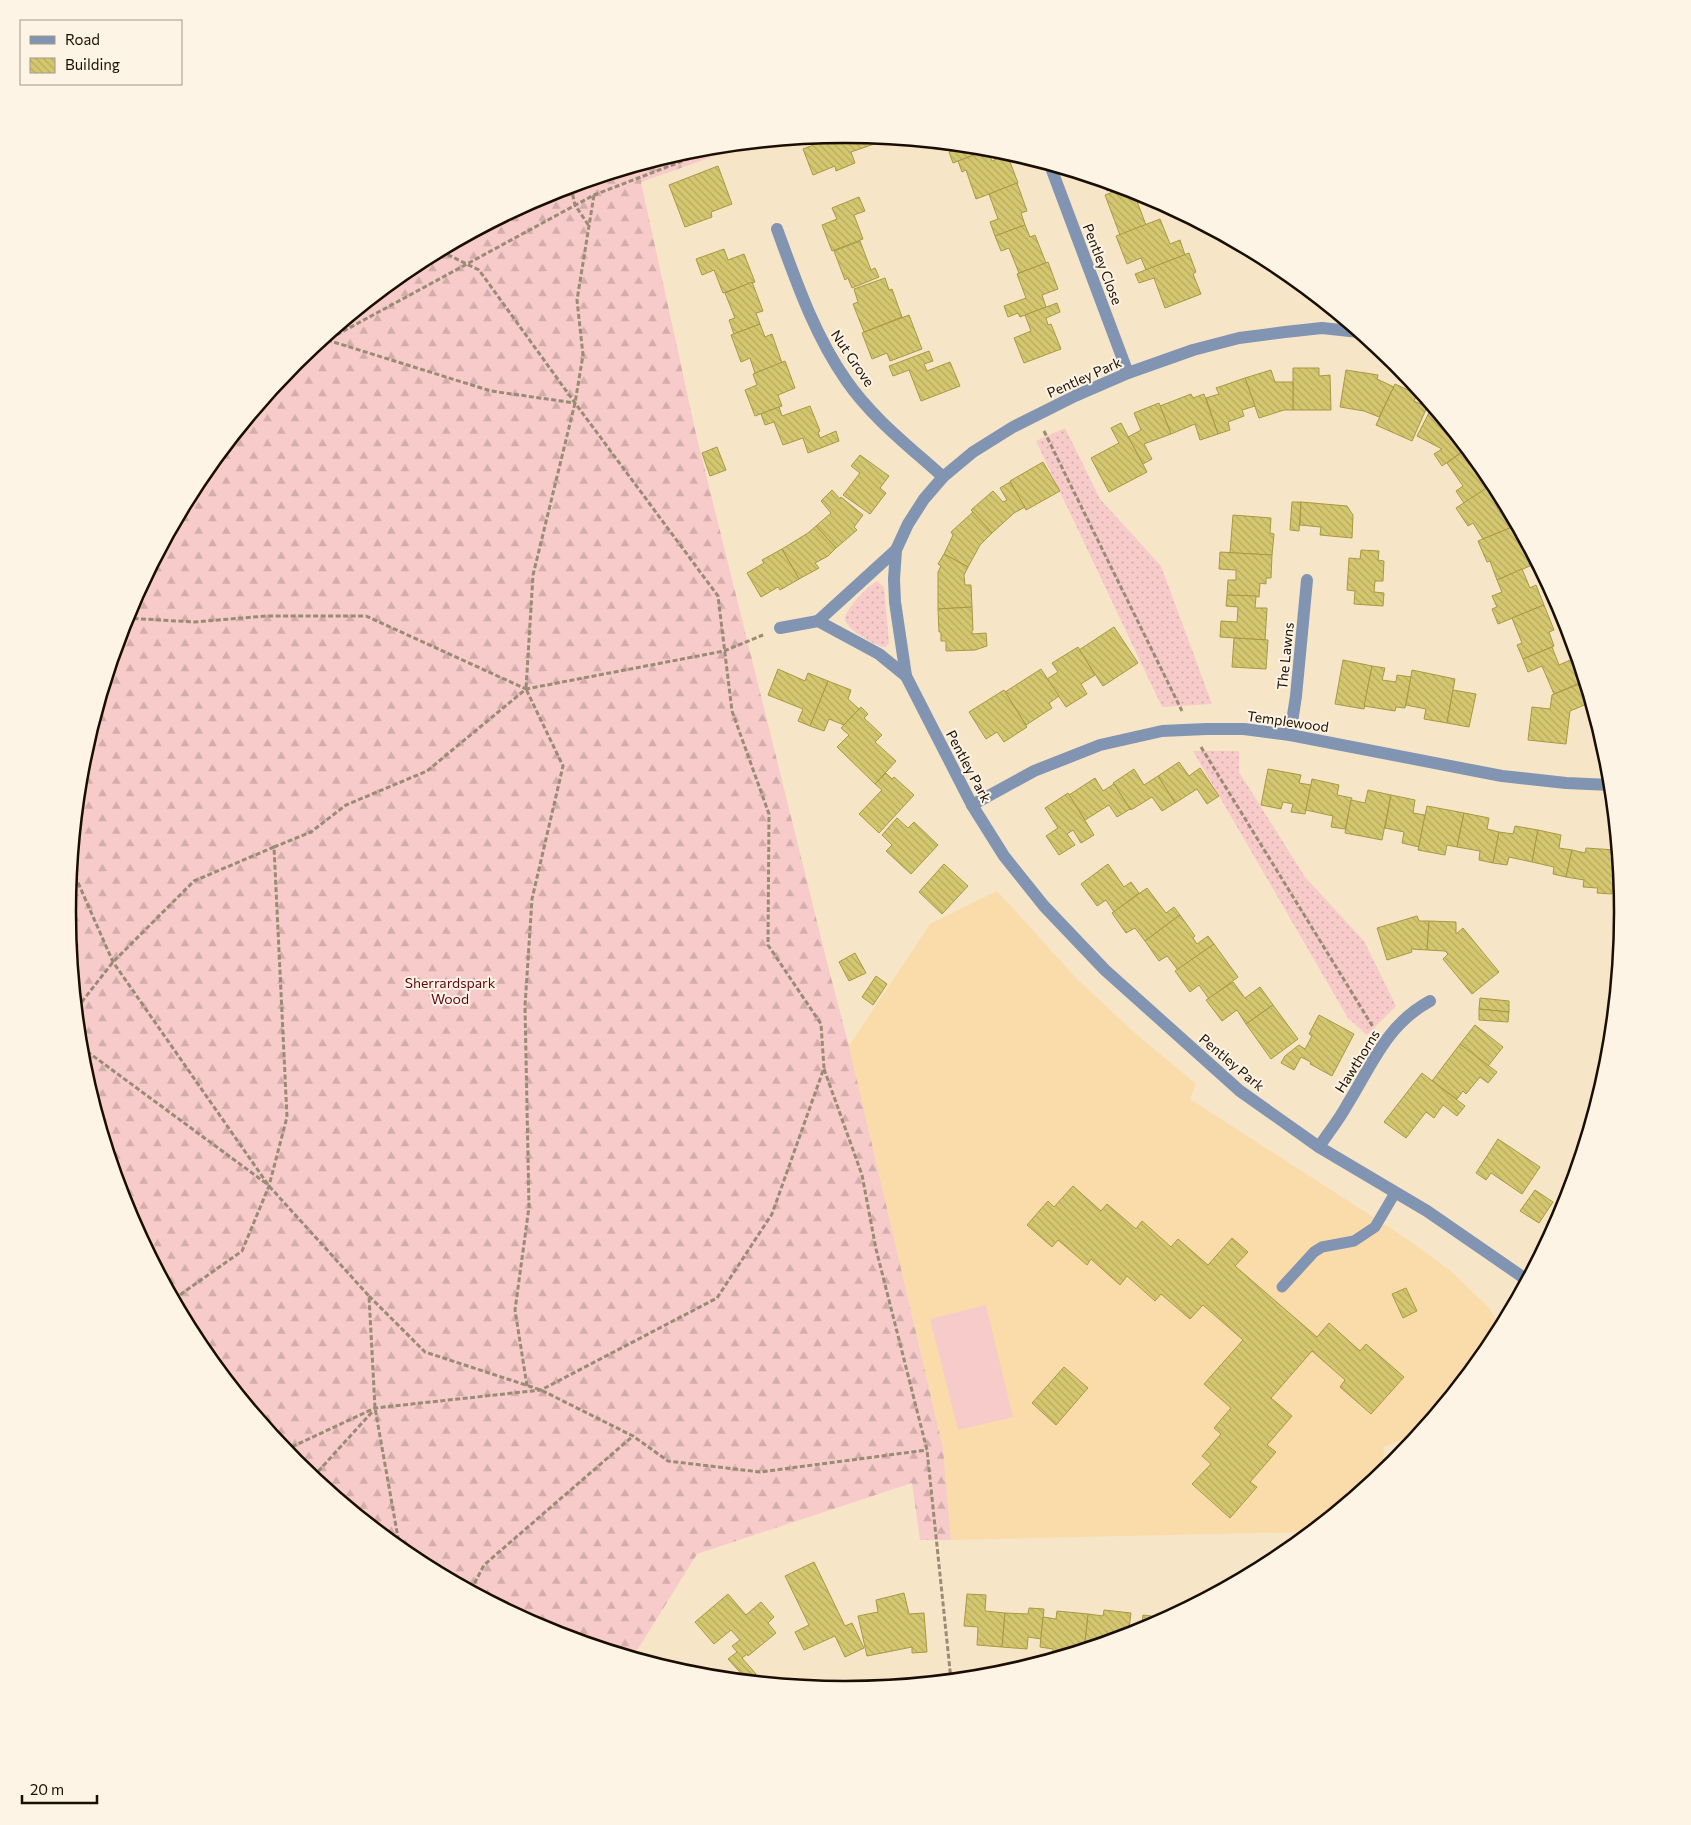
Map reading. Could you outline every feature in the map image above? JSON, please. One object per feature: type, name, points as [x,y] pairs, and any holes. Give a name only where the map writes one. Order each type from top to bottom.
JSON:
[{"type":"street","name":"Pentley Close","points":[[1052,171],[1128,373]]},
{"type":"street","name":"Nut Grove","points":[[777,229],[800,291],[822,341],[847,382],[874,414],[943,477]]},
{"type":"street","name":"Pentley Park","points":[[1349,331],[1322,328],[1239,338],[1193,350],[1128,373],[1075,396],[1012,427],[973,452],[943,477],[924,499],[908,524],[896,550],[895,602],[906,676],[972,805],[1004,856],[1044,906],[1105,970],[1240,1091],[1319,1147],[1426,1211],[1522,1277]]},
{"type":"street","points":[[780,628],[818,621],[896,550]]},
{"type":"street","name":"The Lawns","points":[[1290,735],[1296,696],[1307,580]]},
{"type":"street","points":[[818,621],[879,654],[906,676]]},
{"type":"street","name":"Templewood","points":[[972,805],[1042,768],[1100,745],[1162,731],[1244,729],[1290,735],[1502,776],[1604,786]]},
{"type":"street","name":"Hawthorns","points":[[1319,1147],[1347,1106],[1380,1047],[1416,1009],[1430,1001]]},
{"type":"lane","points":[[1282,1287],[1314,1252],[1322,1247],[1354,1241],[1375,1227],[1395,1193]]},
{"type":"path","points":[[341,332],[469,265],[575,205],[685,160]]},
{"type":"path","points":[[572,194],[575,205],[589,226]]},
{"type":"path","points":[[527,1386],[515,1310],[529,1207],[525,1006],[532,900],[563,766],[526,689],[533,575],[575,404],[583,355],[577,300],[594,196]]},
{"type":"path","points":[[447,255],[480,270],[575,404],[718,596],[732,711],[769,814],[768,945],[821,1024],[824,1068],[862,1175],[876,1249],[928,1450],[950,1674]]},
{"type":"path","points":[[330,342],[491,391],[575,404]]},
{"type":"path","points":[[135,619],[194,622],[266,616],[366,616],[526,689]]},
{"type":"path","points":[[82,1002],[113,962],[194,881],[312,832],[346,805],[427,771],[526,689],[724,651],[780,628]]},
{"type":"path","points":[[178,1296],[242,1251],[269,1186],[287,1117],[274,847]]},
{"type":"path","points":[[77,881],[113,962],[269,1186],[369,1296],[425,1352],[541,1390],[633,1436],[668,1461],[760,1472],[928,1450]]},
{"type":"path","points":[[89,1053],[269,1186]]},
{"type":"path","points":[[293,1446],[375,1408],[541,1390],[717,1298],[772,1214],[824,1068]]},
{"type":"path","points":[[369,1296],[375,1408],[398,1538]]},
{"type":"path","points":[[318,1471],[375,1408]]},
{"type":"path","points":[[473,1585],[484,1565],[633,1436]]},
{"type":"shaded area","points":[[997,891],[1077,979],[1136,1034],[1196,1084],[1190,1099],[1407,1239],[1452,1272],[1489,1308],[1497,1321],[1456,1381],[1424,1420],[1407,1438],[1384,1447],[1383,1461],[1353,1491],[1301,1532],[951,1540],[943,1448],[849,1046],[930,924]]},
{"type":"green space","name":"Sherrardspark Wood","points":[[721,154],[641,182],[696,434],[849,1046],[943,1448],[951,1540],[920,1540],[912,1483],[697,1554],[636,1653],[551,1623],[505,1602],[461,1579],[418,1552],[377,1523],[338,1491],[267,1420],[235,1381],[179,1297],[135,1207],[117,1160],[102,1112],[91,1063],[78,963],[76,913],[78,862],[91,762],[102,713],[117,665],[135,618],[179,528],[235,444],[267,405],[338,334],[377,302],[461,246],[551,202],[598,184],[646,169]]},
{"type":"green space","points":[[1065,428],[1100,499],[1161,566],[1212,704],[1162,707],[1036,441]]},
{"type":"green space","points":[[877,581],[884,587],[889,643],[886,647],[863,637],[851,628],[845,620],[845,616],[852,605]]},
{"type":"green space","points":[[1193,751],[1239,751],[1239,772],[1305,877],[1364,941],[1396,1006],[1367,1035],[1348,1018]]},
{"type":"green space","points":[[986,1305],[1013,1417],[958,1430],[930,1319]]},
{"type":"building","points":[[815,144],[874,144],[851,152],[855,163],[836,171],[835,166],[813,175],[803,149]]},
{"type":"building","points":[[952,151],[975,155],[953,163],[949,152]]},
{"type":"building","points":[[975,155],[990,157],[992,161],[998,158],[1010,161],[1018,183],[976,199],[966,170],[962,172],[958,161]]},
{"type":"building","points":[[718,166],[732,204],[711,212],[712,217],[685,227],[669,185]]},
{"type":"building","points":[[1017,183],[1027,211],[1021,213],[1025,225],[995,236],[990,222],[998,219],[989,194]]},
{"type":"building","points":[[1113,192],[1137,201],[1146,225],[1120,235],[1105,195]]},
{"type":"building","points":[[859,197],[865,211],[854,215],[863,239],[832,251],[822,225],[837,219],[832,208]]},
{"type":"building","points":[[1160,219],[1170,244],[1180,240],[1185,255],[1146,270],[1141,258],[1127,264],[1116,236]]},
{"type":"building","points":[[1025,225],[1030,237],[1035,235],[1046,263],[1019,273],[1009,248],[1001,251],[995,236]]},
{"type":"building","points":[[860,241],[871,270],[875,268],[879,277],[852,288],[848,278],[845,280],[834,251]]},
{"type":"building","points":[[724,249],[728,260],[744,254],[755,282],[723,293],[714,270],[702,275],[696,259]]},
{"type":"building","points":[[1189,253],[1196,272],[1193,274],[1201,294],[1165,308],[1154,278],[1139,283],[1135,274]]},
{"type":"building","points":[[1048,262],[1058,289],[1042,295],[1046,307],[1020,317],[1018,313],[1008,317],[1004,306],[1026,298],[1017,274]]},
{"type":"building","points":[[885,278],[889,290],[892,289],[902,317],[864,332],[853,304],[858,302],[854,289]]},
{"type":"building","points":[[752,282],[763,311],[756,313],[760,324],[734,334],[729,320],[735,318],[725,293]]},
{"type":"building","points":[[1057,303],[1060,312],[1046,318],[1048,325],[1051,324],[1061,349],[1024,363],[1014,338],[1031,331],[1025,315]]},
{"type":"building","points":[[909,315],[922,349],[890,361],[887,353],[872,359],[862,333]]},
{"type":"building","points":[[760,324],[765,337],[772,334],[782,363],[755,373],[750,358],[741,362],[731,335]]},
{"type":"building","points":[[929,351],[933,361],[924,364],[927,371],[950,362],[960,386],[921,401],[909,370],[893,376],[889,366]]},
{"type":"building","points":[[785,361],[795,388],[778,395],[782,406],[755,416],[745,390],[757,385],[753,374]]},
{"type":"building","points":[[1293,368],[1319,368],[1319,376],[1330,375],[1331,410],[1293,410]]},
{"type":"building","points":[[1271,370],[1275,382],[1293,382],[1293,410],[1284,410],[1259,418],[1245,378]]},
{"type":"building","points":[[1346,370],[1378,375],[1377,379],[1394,387],[1379,417],[1364,411],[1340,407]]},
{"type":"building","points":[[1245,378],[1255,406],[1242,410],[1244,416],[1228,422],[1230,430],[1218,434],[1206,398],[1219,394],[1216,388]]},
{"type":"building","points":[[1395,384],[1410,391],[1416,397],[1414,401],[1427,408],[1412,441],[1376,425]]},
{"type":"building","points":[[1191,394],[1193,398],[1204,394],[1218,434],[1200,440],[1195,424],[1171,434],[1160,406]]},
{"type":"building","points":[[1159,403],[1171,434],[1144,444],[1152,459],[1143,464],[1128,437],[1141,430],[1134,413]]},
{"type":"building","points":[[810,406],[820,431],[818,432],[820,438],[836,431],[839,441],[808,453],[803,438],[783,445],[774,422],[765,425],[761,414],[779,407],[782,416]]},
{"type":"building","points":[[1430,412],[1462,452],[1442,466],[1434,454],[1442,449],[1417,436]]},
{"type":"building","points":[[1121,423],[1147,472],[1109,492],[1091,458],[1119,443],[1111,428]]},
{"type":"building","points":[[717,447],[726,470],[710,476],[702,453]]},
{"type":"building","points":[[1462,452],[1487,489],[1464,503],[1456,491],[1463,486],[1447,463]]},
{"type":"building","points":[[860,455],[889,476],[880,488],[886,493],[870,514],[843,495],[860,473],[851,466]]},
{"type":"building","points":[[1043,462],[1060,491],[1026,510],[1010,481]]},
{"type":"building","points":[[1010,482],[1025,507],[1014,513],[992,533],[971,510],[993,491],[1003,502],[1007,500],[1000,488]]},
{"type":"building","points":[[1487,488],[1499,507],[1497,508],[1511,528],[1483,539],[1473,523],[1468,526],[1456,508]]},
{"type":"building","points":[[832,490],[840,499],[841,497],[863,515],[854,527],[857,530],[836,548],[816,526],[831,513],[821,501]]},
{"type":"building","points":[[1292,502],[1301,502],[1299,531],[1290,530]]},
{"type":"building","points":[[1301,502],[1347,506],[1353,515],[1352,538],[1320,535],[1321,527],[1300,525]]},
{"type":"building","points":[[973,512],[992,533],[980,545],[968,567],[944,554],[953,535],[951,532]]},
{"type":"building","points":[[1233,515],[1271,518],[1270,533],[1274,534],[1272,555],[1230,553]]},
{"type":"building","points":[[816,526],[836,548],[828,556],[815,563],[819,568],[799,579],[782,549]]},
{"type":"building","points":[[1512,527],[1530,566],[1497,580],[1490,561],[1487,562],[1478,541]]},
{"type":"building","points":[[782,549],[799,579],[780,590],[778,587],[761,597],[747,573],[764,563],[762,560]]},
{"type":"building","points":[[1361,550],[1379,551],[1378,560],[1384,561],[1383,581],[1375,581],[1374,592],[1384,593],[1383,606],[1354,604],[1355,591],[1347,590],[1349,558],[1360,559]]},
{"type":"building","points":[[1220,552],[1272,555],[1271,578],[1266,578],[1266,584],[1260,583],[1259,597],[1227,595],[1228,580],[1236,580],[1236,570],[1219,569]]},
{"type":"building","points":[[944,554],[968,567],[964,575],[965,585],[971,585],[972,607],[938,609],[938,572],[941,566],[938,564]]},
{"type":"building","points":[[1522,569],[1530,588],[1536,585],[1544,605],[1498,624],[1492,609],[1497,607],[1492,596],[1502,592],[1497,580]]},
{"type":"building","points":[[1227,595],[1256,596],[1255,608],[1267,608],[1265,640],[1220,637],[1221,621],[1237,622],[1238,607],[1226,606]]},
{"type":"building","points":[[1544,605],[1554,630],[1549,632],[1554,646],[1523,659],[1517,645],[1522,643],[1512,618]]},
{"type":"building","points":[[972,607],[972,634],[986,633],[987,646],[975,650],[946,651],[946,641],[941,641],[941,632],[939,632],[938,609]]},
{"type":"building","points":[[1114,627],[1138,663],[1103,686],[1079,650]]},
{"type":"building","points":[[1234,638],[1268,640],[1266,669],[1232,667]]},
{"type":"building","points":[[1078,647],[1095,675],[1081,684],[1087,694],[1066,707],[1047,679],[1058,672],[1052,663]]},
{"type":"building","points":[[1552,647],[1559,665],[1572,659],[1580,683],[1554,694],[1542,666],[1528,672],[1523,659]]},
{"type":"building","points":[[1343,660],[1372,666],[1364,709],[1335,704]]},
{"type":"building","points":[[1372,666],[1385,668],[1382,680],[1396,682],[1397,675],[1411,677],[1405,708],[1396,707],[1395,711],[1364,706]]},
{"type":"building","points":[[778,669],[805,681],[808,673],[828,681],[810,726],[798,721],[803,709],[768,695]]},
{"type":"building","points":[[1041,669],[1059,696],[1049,703],[1052,708],[1026,725],[1005,692]]},
{"type":"building","points":[[1412,670],[1455,679],[1447,723],[1424,719],[1426,709],[1406,705]]},
{"type":"building","points":[[828,681],[851,690],[848,699],[859,709],[844,725],[829,719],[824,731],[810,726]]},
{"type":"building","points":[[1579,684],[1586,704],[1570,711],[1566,744],[1528,740],[1532,707],[1550,709],[1552,695]]},
{"type":"building","points":[[1004,690],[1027,727],[1004,742],[997,732],[986,739],[969,712]]},
{"type":"building","points":[[1453,690],[1476,694],[1469,727],[1447,723]]},
{"type":"building","points":[[861,707],[868,714],[864,718],[882,735],[875,742],[896,761],[875,784],[837,747],[849,735],[841,728]]},
{"type":"building","points":[[1179,762],[1189,776],[1200,768],[1219,796],[1207,804],[1197,789],[1175,803],[1158,776]]},
{"type":"building","points":[[1134,769],[1144,785],[1158,776],[1175,803],[1162,811],[1152,797],[1131,810],[1113,783]]},
{"type":"building","points":[[1268,769],[1301,775],[1299,783],[1311,785],[1305,814],[1291,812],[1293,804],[1283,802],[1281,809],[1261,805]]},
{"type":"building","points":[[886,773],[892,779],[894,777],[914,795],[879,833],[859,814],[882,790],[875,784]]},
{"type":"building","points":[[1095,778],[1103,791],[1114,784],[1130,809],[1117,817],[1109,805],[1085,820],[1069,795]]},
{"type":"building","points":[[1312,779],[1339,785],[1337,795],[1352,798],[1345,829],[1331,827],[1333,816],[1306,810]]},
{"type":"building","points":[[1368,790],[1391,795],[1382,840],[1345,833],[1351,800],[1365,803]]},
{"type":"building","points":[[1068,793],[1094,835],[1081,843],[1073,830],[1067,834],[1075,845],[1059,855],[1046,836],[1058,828],[1045,808]]},
{"type":"building","points":[[1391,795],[1415,800],[1413,813],[1425,815],[1419,847],[1402,843],[1404,832],[1385,828]]},
{"type":"building","points":[[1427,806],[1464,813],[1457,847],[1447,845],[1445,855],[1418,850]]},
{"type":"building","points":[[1464,813],[1489,818],[1487,829],[1499,832],[1493,863],[1479,860],[1480,851],[1457,847]]},
{"type":"building","points":[[897,818],[908,828],[914,822],[938,845],[911,874],[886,851],[892,845],[882,835]]},
{"type":"building","points":[[1515,826],[1538,830],[1532,862],[1509,857],[1507,865],[1493,863],[1499,832],[1513,834]]},
{"type":"building","points":[[1538,830],[1561,835],[1559,848],[1572,850],[1566,877],[1553,874],[1554,867],[1532,862]]},
{"type":"building","points":[[1586,848],[1612,850],[1613,873],[1612,894],[1597,893],[1598,888],[1583,887],[1584,880],[1566,877],[1572,850],[1585,853]]},
{"type":"building","points":[[944,864],[968,886],[942,914],[919,892]]},
{"type":"building","points":[[1108,864],[1124,887],[1131,882],[1139,893],[1114,912],[1106,900],[1097,906],[1081,884]]},
{"type":"building","points":[[1147,888],[1166,913],[1174,907],[1180,915],[1145,941],[1135,928],[1126,933],[1112,913]]},
{"type":"building","points":[[1180,915],[1195,936],[1193,938],[1197,944],[1208,936],[1214,944],[1178,970],[1167,956],[1159,961],[1145,941]]},
{"type":"building","points":[[1417,916],[1419,921],[1429,921],[1427,950],[1411,949],[1412,952],[1387,960],[1377,928]]},
{"type":"building","points":[[1429,921],[1456,922],[1456,934],[1463,928],[1499,972],[1472,994],[1443,959],[1448,954],[1445,951],[1427,950]]},
{"type":"building","points":[[1214,944],[1238,977],[1209,999],[1199,985],[1190,992],[1175,971]]},
{"type":"building","points":[[855,953],[866,973],[849,981],[839,962]]},
{"type":"building","points":[[876,976],[887,984],[873,1005],[862,997]]},
{"type":"building","points":[[1233,982],[1245,998],[1260,987],[1273,1005],[1246,1024],[1237,1010],[1222,1021],[1206,1000]]},
{"type":"building","points":[[1480,998],[1509,1001],[1509,1012],[1479,1009]]},
{"type":"building","points":[[1273,1005],[1298,1039],[1271,1059],[1246,1024]]},
{"type":"building","points":[[1479,1009],[1509,1012],[1508,1022],[1479,1020]]},
{"type":"building","points":[[1319,1015],[1354,1034],[1332,1076],[1301,1057],[1294,1070],[1281,1063],[1285,1056],[1299,1045],[1305,1049],[1312,1036],[1309,1034]]},
{"type":"building","points":[[1475,1025],[1503,1047],[1488,1066],[1460,1044]]},
{"type":"building","points":[[1460,1044],[1497,1072],[1488,1083],[1480,1077],[1466,1094],[1463,1091],[1457,1099],[1432,1081]]},
{"type":"building","points":[[1422,1073],[1465,1106],[1457,1116],[1443,1105],[1434,1118],[1426,1112],[1406,1138],[1384,1122]]},
{"type":"building","points":[[1498,1139],[1540,1167],[1522,1194],[1491,1173],[1486,1180],[1476,1173]]},
{"type":"building","points":[[1073,1186],[1101,1211],[1107,1204],[1136,1229],[1142,1221],[1171,1247],[1178,1239],[1208,1265],[1232,1238],[1248,1252],[1235,1266],[1317,1337],[1329,1323],[1360,1351],[1366,1344],[1404,1377],[1371,1414],[1340,1387],[1345,1380],[1312,1351],[1271,1398],[1292,1416],[1267,1445],[1276,1452],[1250,1482],[1257,1487],[1230,1518],[1192,1484],[1211,1464],[1202,1456],[1221,1434],[1214,1428],[1231,1408],[1204,1384],[1243,1340],[1203,1305],[1190,1319],[1161,1294],[1155,1301],[1127,1276],[1120,1285],[1091,1259],[1087,1265],[1058,1240],[1052,1247],[1027,1225],[1048,1201],[1054,1207]]},
{"type":"building","points":[[1535,1190],[1553,1202],[1539,1223],[1520,1211]]},
{"type":"building","points":[[1406,1288],[1417,1311],[1403,1318],[1392,1294]]},
{"type":"building","points":[[1064,1367],[1088,1388],[1056,1425],[1032,1403]]},
{"type":"building","points":[[814,1562],[845,1626],[852,1623],[864,1648],[845,1657],[835,1636],[804,1650],[795,1632],[809,1625],[785,1576]]},
{"type":"building","points":[[904,1593],[909,1614],[924,1613],[927,1652],[912,1653],[912,1647],[867,1656],[858,1616],[878,1612],[876,1600]]},
{"type":"building","points":[[728,1594],[746,1615],[761,1602],[774,1617],[768,1623],[776,1633],[748,1656],[747,1654],[742,1658],[756,1674],[754,1676],[745,1675],[742,1675],[728,1659],[737,1652],[732,1646],[740,1640],[731,1630],[714,1644],[695,1622]]},
{"type":"building","points":[[967,1594],[986,1595],[985,1611],[1005,1613],[1002,1647],[977,1645],[978,1627],[964,1626]]},
{"type":"building","points":[[1029,1608],[1044,1609],[1041,1639],[1028,1637],[1027,1649],[1002,1647],[1005,1613],[1028,1614]]},
{"type":"building","points":[[1104,1610],[1131,1613],[1129,1627],[1085,1644],[1088,1614],[1103,1616]]},
{"type":"building","points":[[1057,1611],[1088,1614],[1085,1644],[1054,1653],[1053,1649],[1040,1647],[1043,1617],[1056,1619]]},
{"type":"building","points":[[1143,1615],[1154,1616],[1142,1622]]}]
